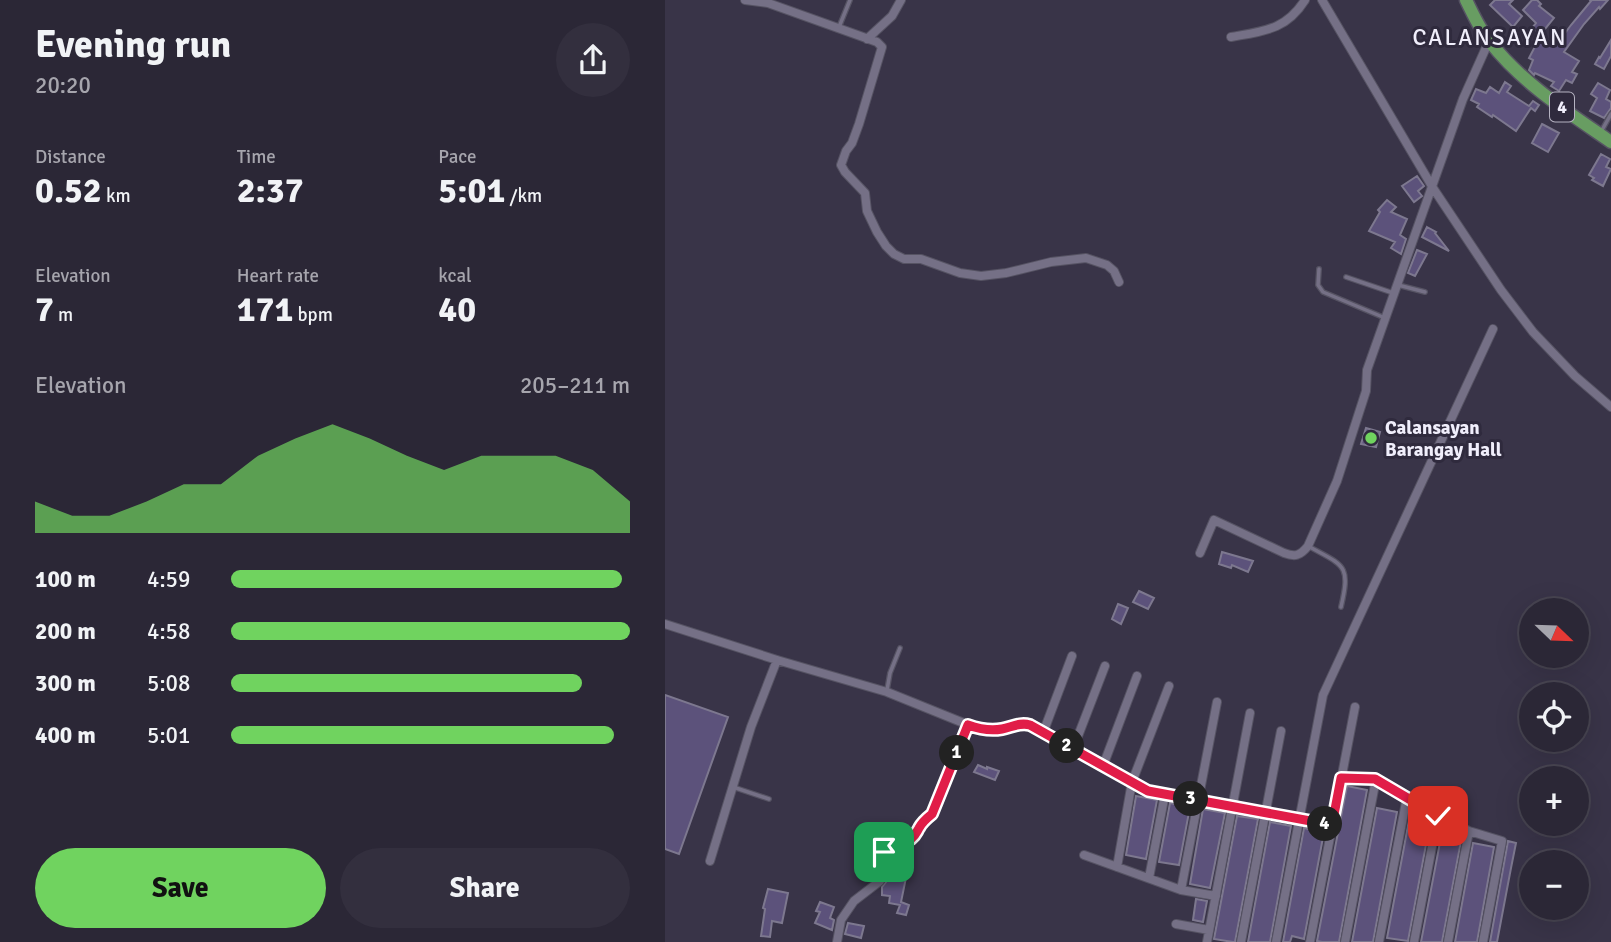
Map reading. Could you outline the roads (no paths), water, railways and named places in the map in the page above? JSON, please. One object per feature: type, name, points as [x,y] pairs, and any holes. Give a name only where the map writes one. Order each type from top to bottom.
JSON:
[{"type":"highway","name":"4","points":[[1466,0],[1489,41],[1514,69],[1539,91],[1611,142]]},
{"type":"street","points":[[745,0],[768,3],[877,42],[882,47],[859,124],[841,165],[865,193],[867,211],[877,232],[894,254],[981,276],[1086,258],[1107,265],[1114,271],[1119,282]]},
{"type":"street","points":[[867,39],[893,16],[901,0]]},
{"type":"street","points":[[1231,37],[1283,25],[1305,0]]},
{"type":"street","points":[[1322,0],[1433,187],[1501,290],[1534,332],[1575,376],[1611,407]]},
{"type":"street","points":[[1199,553],[1214,520],[1294,556],[1302,554],[1308,547],[1341,470],[1366,391],[1367,370],[1463,100],[1489,41]]},
{"type":"street","points":[[1276,942],[1323,695],[1493,329]]},
{"type":"street","points":[[665,624],[887,692],[968,725],[1002,729],[1025,724],[1148,791],[1332,825]]},
{"type":"street","points":[[1043,733],[1072,656]]},
{"type":"street","points":[[710,860],[751,727],[777,660]]},
{"type":"street","points":[[1073,749],[1105,666]]},
{"type":"street","points":[[1103,766],[1137,676]]},
{"type":"street","points":[[1117,867],[1132,782],[1169,686]]},
{"type":"street","points":[[1181,890],[1217,702]]},
{"type":"street","points":[[1310,942],[1355,707]]},
{"type":"street","points":[[1207,942],[1250,713]]},
{"type":"street","points":[[837,942],[841,920],[854,901],[880,881],[886,843],[891,837],[911,839],[916,836],[922,822],[932,814],[968,725]]},
{"type":"street","points":[[1241,942],[1281,731]]},
{"type":"street","points":[[1341,778],[1375,779],[1438,816],[1469,831],[1502,841],[1483,942]]},
{"type":"street","points":[[1345,942],[1375,779]]},
{"type":"street","points":[[1149,878],[1165,794]]},
{"type":"street","points":[[1379,942],[1407,797]]},
{"type":"street","points":[[1414,942],[1438,816]]},
{"type":"street","points":[[1448,942],[1469,831]]},
{"type":"street","points":[[1084,855],[1181,890],[1216,896]]},
{"type":"street","points":[[1176,924],[1209,930]]},
{"type":"lane","points":[[838,28],[850,0]]},
{"type":"lane","points":[[1599,134],[1611,114]]},
{"type":"lane","points":[[1319,269],[1318,285],[1323,292],[1385,318]]},
{"type":"lane","points":[[1346,277],[1396,289],[1425,292]]},
{"type":"lane","points":[[1308,547],[1338,563],[1343,570],[1346,585],[1341,607]]},
{"type":"lane","points":[[887,692],[890,673],[900,648]]},
{"type":"lane","points":[[733,787],[769,799]]},
{"type":"place","name":"Calansayan Barangay Hall","points":[[1371,438]]},
{"type":"district","name":"CALANSAYAN","points":[[1490,37]]}]
